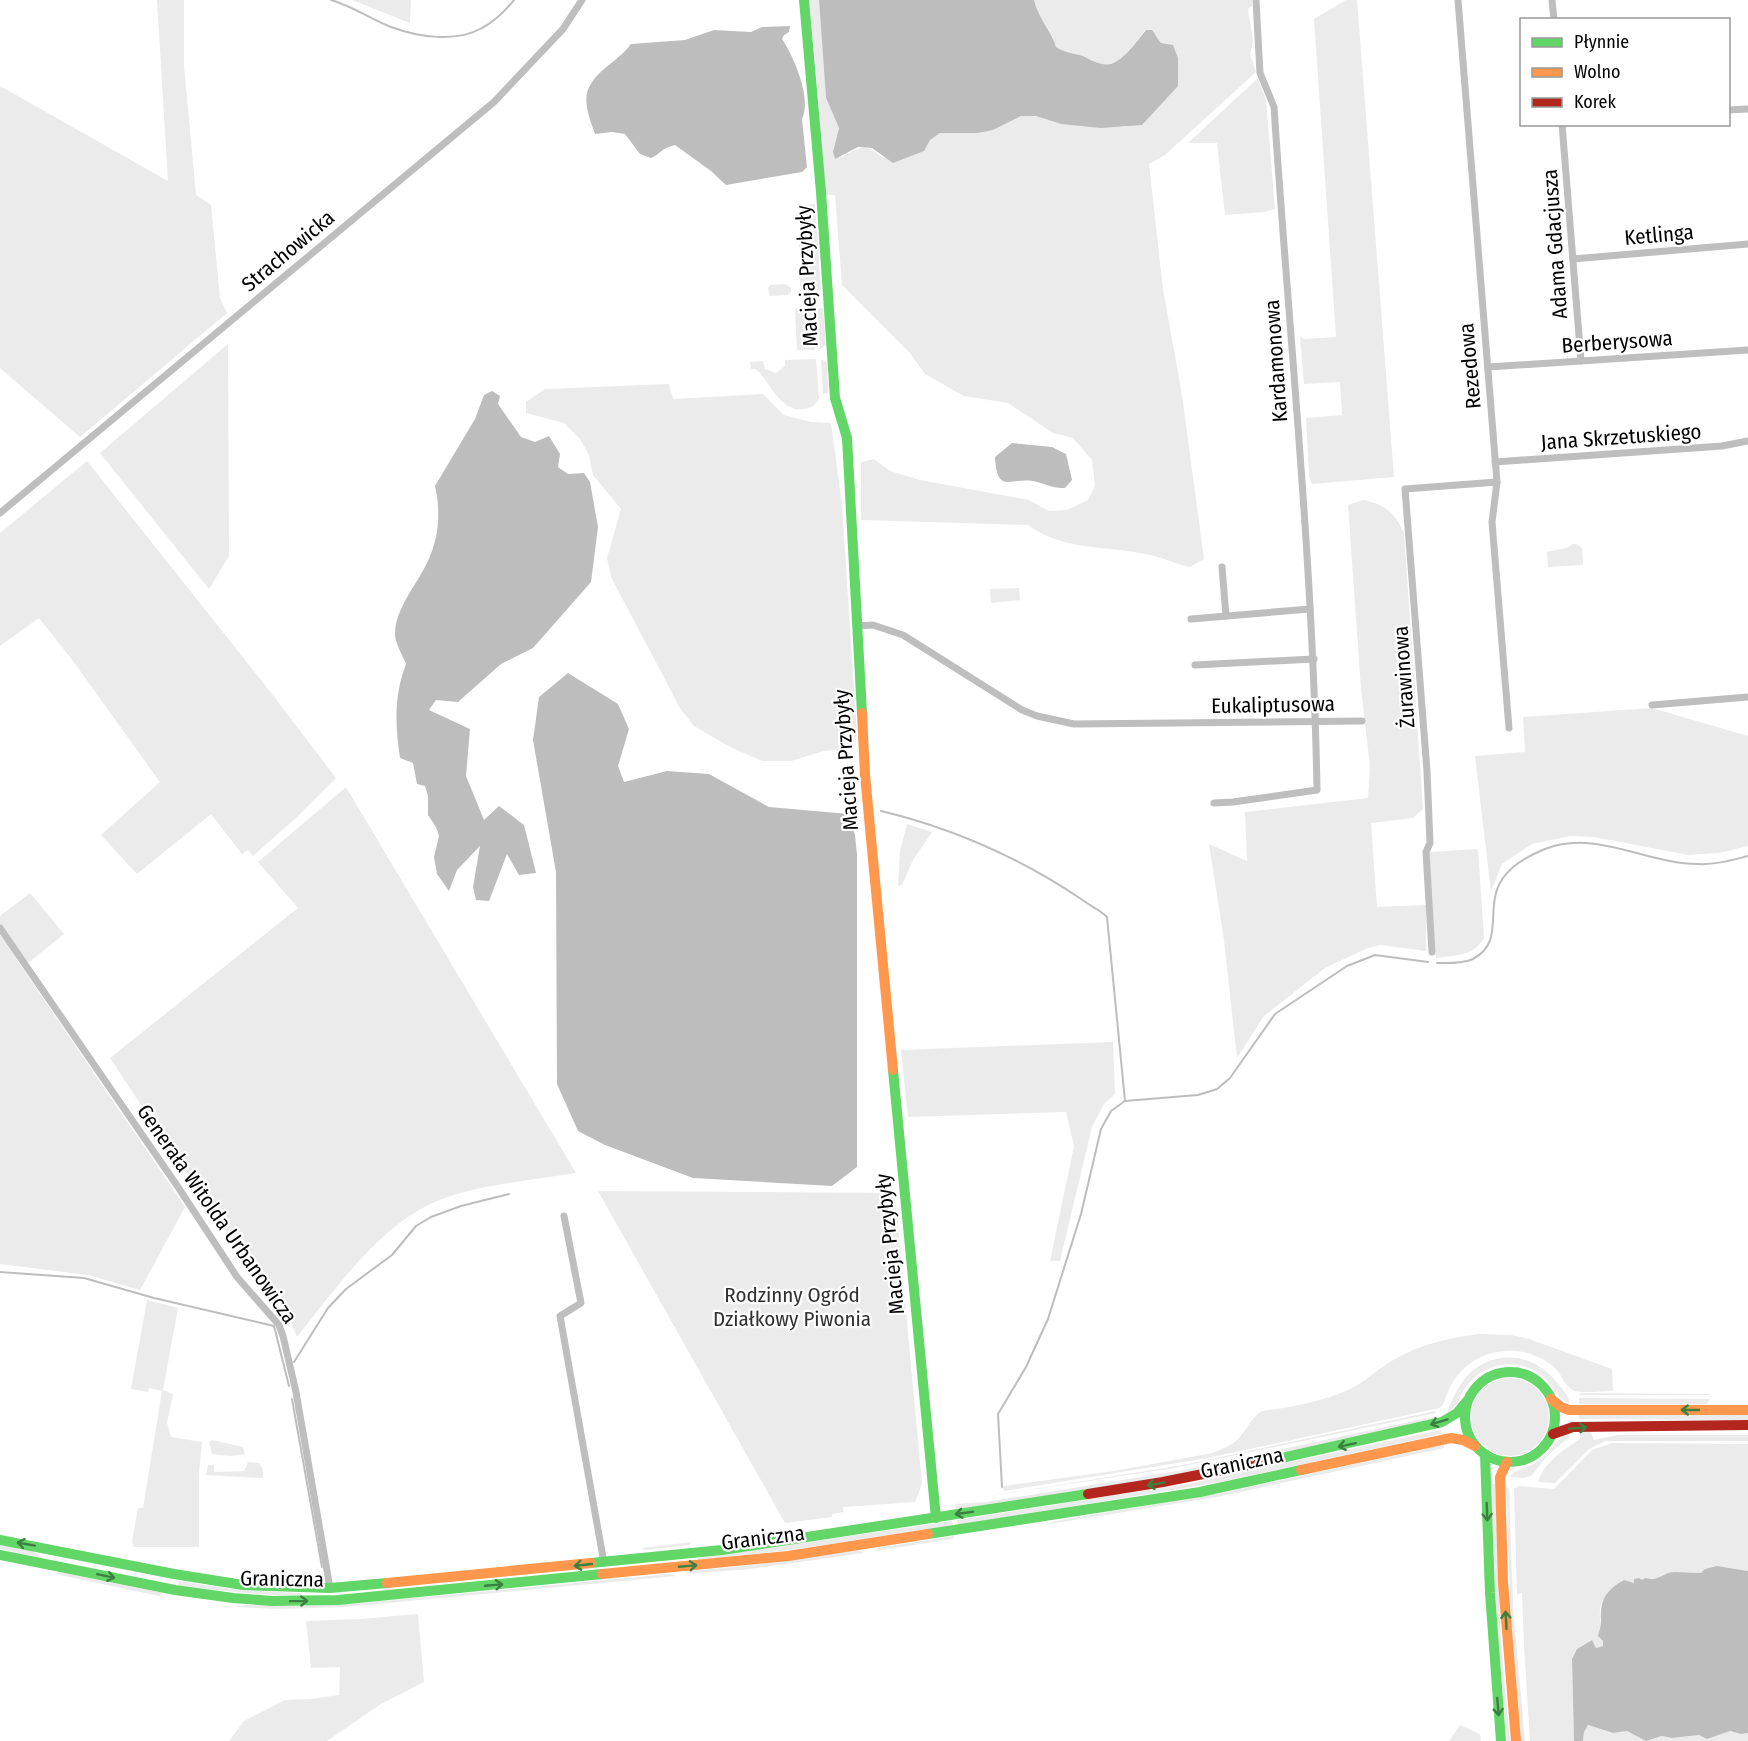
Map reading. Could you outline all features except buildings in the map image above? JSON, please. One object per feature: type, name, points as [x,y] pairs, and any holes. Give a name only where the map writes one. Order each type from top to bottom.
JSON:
[{"type":"main road","name":"Macieja Przybyły","points":[[804,0],[821,192],[835,398],[847,438],[865,775],[936,1518]]},
{"type":"main road","points":[[1551,1399],[1556,1416],[1552,1434],[1544,1448],[1529,1458],[1507,1462],[1498,1460],[1475,1446],[1468,1435],[1465,1424],[1467,1401],[1473,1389],[1484,1378],[1504,1372],[1514,1372],[1530,1377],[1540,1383],[1551,1399],[1569,1410],[1748,1410]]},
{"type":"main road","name":"Graniczna","points":[[0,1540],[215,1582],[272,1587],[330,1588],[604,1563],[722,1550],[1164,1482],[1354,1443],[1446,1420],[1457,1413],[1467,1401]]},
{"type":"main road","points":[[1552,1434],[1573,1427],[1748,1425]]},
{"type":"main road","name":"Graniczna","points":[[0,1555],[181,1592],[236,1599],[338,1600],[788,1556],[1191,1493],[1451,1438],[1463,1440],[1475,1446]]},
{"type":"main road","points":[[1485,1454],[1492,1640],[1501,1741]]},
{"type":"main road","points":[[1507,1462],[1500,1477],[1507,1640],[1516,1741]]},
{"type":"main road","points":[[49,1564],[52,1549]]},
{"type":"street","name":"Strachowicka","points":[[0,513],[494,102],[563,29],[582,0]]},
{"type":"street","name":"Kardamonowa","points":[[1214,803],[1317,790],[1314,659],[1274,107],[1260,73],[1256,0]]},
{"type":"street","name":"Rezedowa","points":[[1458,0],[1497,482],[1492,522],[1509,728]]},
{"type":"street","points":[[1552,0],[1554,18]]},
{"type":"street","points":[[1730,110],[1748,109]]},
{"type":"street","name":"Adama Gdacjusza","points":[[1562,126],[1581,361]]},
{"type":"street","name":"Ketlinga","points":[[1573,259],[1748,244]]},
{"type":"street","name":"Berberysowa","points":[[1488,367],[1748,350]]},
{"type":"street","name":"Jana Skrzetuskiego","points":[[1495,462],[1722,446],[1748,441]]},
{"type":"street","name":"Żurawinowa","points":[[1432,952],[1426,852],[1430,843],[1427,771],[1406,489],[1497,482]]},
{"type":"street","points":[[1222,567],[1226,616]]},
{"type":"street","points":[[1191,620],[1310,609]]},
{"type":"street","name":"Eukaliptusowa","points":[[857,626],[873,625],[903,635],[999,696],[1037,716],[1074,724],[1362,721]]},
{"type":"street","points":[[1195,665],[1314,659]]},
{"type":"street","points":[[1652,705],[1748,697]]},
{"type":"street","name":"Generała Witolda Urbanowicza","points":[[0,928],[237,1277],[279,1325],[296,1392],[330,1588]]},
{"type":"street","points":[[564,1215],[581,1303],[560,1316],[604,1563]]},
{"type":"green space","points":[[157,0],[184,0],[184,65],[196,195],[211,205],[220,298],[227,313],[80,437],[0,368],[0,86],[168,181]]},
{"type":"green space","points":[[352,0],[411,0],[410,23]]},
{"type":"green space","points":[[809,0],[819,0],[826,98],[839,128],[833,152],[842,157],[854,150],[868,148],[883,158],[930,140],[940,133],[978,133],[993,130],[1020,116],[1036,116],[1061,124],[1123,127],[1142,125],[1154,111],[1161,43],[1157,36],[1145,30],[1130,50],[1116,62],[1107,64],[1093,61],[1056,47],[1034,0],[1252,0],[1252,6],[1248,9],[1253,42],[1250,54],[1256,72],[1165,155],[1149,164],[1163,289],[1182,395],[1204,559],[1190,567],[1150,555],[1072,544],[1042,534],[1028,525],[861,520],[861,462],[874,459],[890,471],[920,480],[1029,500],[1049,511],[1067,510],[1088,500],[1095,486],[1092,460],[1073,438],[1053,433],[1008,403],[964,396],[925,374],[910,353],[842,285],[835,195],[825,195]]},
{"type":"green space","points":[[1346,0],[1357,0],[1394,477],[1312,484],[1309,475],[1306,418],[1342,415],[1340,382],[1304,384],[1300,336],[1304,339],[1336,337],[1314,19]]},
{"type":"green space","points":[[1258,78],[1266,100],[1275,209],[1225,215],[1217,143],[1188,143]]},
{"type":"green space","points":[[815,204],[821,290],[813,294],[804,292],[800,285],[799,267],[807,267],[807,257],[803,256],[799,240],[806,238],[805,220],[801,219],[802,210],[808,205]]},
{"type":"green space","points":[[786,284],[791,288],[788,295],[770,296],[768,288],[770,285]]},
{"type":"green space","points":[[823,308],[826,345],[820,349],[817,309]]},
{"type":"green space","points":[[795,309],[812,309],[815,350],[797,350]]},
{"type":"green space","points":[[228,344],[229,556],[209,589],[100,453]]},
{"type":"green space","points":[[816,359],[819,398],[813,406],[804,409],[790,407],[784,403],[760,373],[751,369],[750,362],[763,361],[765,369],[776,373],[785,366],[785,360]]},
{"type":"green space","points":[[821,359],[827,363],[828,393],[823,394]]},
{"type":"green space","points":[[669,384],[673,399],[763,394],[784,415],[811,422],[831,423],[842,505],[857,735],[848,749],[824,751],[791,761],[762,761],[730,747],[694,726],[680,708],[611,577],[607,558],[621,509],[593,475],[589,455],[580,439],[564,423],[526,413],[526,402],[545,389]]},
{"type":"green space","points":[[87,461],[336,778],[253,856],[248,850],[242,854],[211,814],[137,874],[101,835],[160,782],[73,661],[39,618],[0,646],[0,533]]},
{"type":"green space","points":[[1363,500],[1388,510],[1404,533],[1423,809],[1413,818],[1371,823],[1377,907],[1426,905],[1426,951],[1380,945],[1368,948],[1325,968],[1264,1016],[1237,1058],[1224,940],[1209,844],[1247,861],[1245,812],[1368,798],[1370,766],[1361,689],[1348,505]]},
{"type":"green space","points":[[1573,544],[1582,548],[1583,565],[1548,567],[1547,552]]},
{"type":"green space","points":[[1019,588],[1020,600],[991,603],[990,589]]},
{"type":"green space","points":[[1652,708],[1748,736],[1748,846],[1719,853],[1688,855],[1594,837],[1570,836],[1532,844],[1502,864],[1491,892],[1475,756],[1525,752],[1523,717]]},
{"type":"green space","points":[[346,787],[576,1173],[476,1189],[445,1198],[423,1208],[402,1221],[363,1257],[297,1337],[286,1311],[211,1211],[110,1058],[298,908],[258,862]]},
{"type":"green space","points":[[907,824],[932,832],[913,860],[902,885],[898,886],[900,851]]},
{"type":"green space","points":[[1478,849],[1484,938],[1475,949],[1469,952],[1436,958],[1429,852]]},
{"type":"green space","points":[[30,893],[64,934],[28,963],[0,923],[0,916]]},
{"type":"green space","points":[[0,935],[185,1207],[140,1290],[88,1275],[0,1264]]},
{"type":"green space","points":[[1113,1042],[1115,1094],[1104,1104],[1092,1127],[1060,1261],[1050,1261],[1074,1146],[1066,1112],[908,1117],[901,1050]]},
{"type":"green space","name":"Rodzinny Ogród Działkowy Piwonia","points":[[598,1191],[895,1193],[922,1484],[915,1502],[843,1507],[843,1512],[832,1514],[832,1517],[785,1523]]},
{"type":"green space","points":[[147,1300],[178,1308],[163,1390],[173,1394],[167,1423],[171,1437],[202,1442],[199,1474],[199,1547],[134,1547],[132,1542],[138,1508],[143,1508],[162,1391],[149,1388],[148,1392],[131,1389]]},
{"type":"green space","points":[[1479,1334],[1512,1335],[1529,1339],[1612,1369],[1613,1391],[1572,1390],[1555,1368],[1535,1355],[1523,1352],[1500,1352],[1477,1359],[1464,1369],[1453,1381],[1440,1408],[1208,1458],[1004,1491],[1003,1486],[1114,1471],[1213,1453],[1236,1441],[1254,1417],[1262,1411],[1327,1398],[1358,1385],[1408,1352],[1443,1341]]},
{"type":"green space","points":[[1501,1358],[1521,1359],[1537,1365],[1557,1382],[1568,1396],[1569,1403],[1540,1374],[1510,1364],[1490,1368],[1472,1380],[1447,1413],[1466,1377],[1481,1365]]},
{"type":"green space","points":[[1510,1378],[1525,1381],[1542,1395],[1549,1417],[1546,1432],[1532,1449],[1510,1456],[1495,1453],[1478,1439],[1471,1417],[1474,1402],[1488,1385]]},
{"type":"green space","points":[[1581,1393],[1710,1394],[1710,1395],[1579,1395]]},
{"type":"green space","points":[[1579,1398],[1710,1399],[1707,1404],[1579,1404]]},
{"type":"green space","points":[[1435,1411],[1436,1413],[1175,1468],[970,1499],[1183,1465]]},
{"type":"green space","points":[[1579,1415],[1748,1415],[1748,1420],[1579,1419]]},
{"type":"green space","points":[[1437,1416],[1438,1419],[1160,1478],[956,1510],[955,1504],[986,1502],[1184,1470]]},
{"type":"green space","points":[[1441,1430],[1442,1434],[1221,1482],[958,1525],[957,1520],[1187,1484]]},
{"type":"green space","points":[[1569,1432],[1569,1437],[1548,1455],[1531,1476],[1509,1477],[1542,1458],[1560,1438]]},
{"type":"green space","points":[[1580,1432],[1591,1432],[1594,1440],[1618,1435],[1748,1435],[1748,1441],[1606,1441],[1589,1449],[1555,1483],[1538,1482],[1549,1463],[1580,1439]]},
{"type":"green space","points":[[212,1440],[243,1447],[245,1454],[230,1456],[212,1454],[209,1442]]},
{"type":"green space","points":[[1612,1443],[1748,1444],[1748,1571],[1717,1566],[1701,1573],[1674,1572],[1660,1579],[1631,1583],[1623,1580],[1608,1594],[1601,1606],[1599,1631],[1603,1646],[1596,1648],[1591,1640],[1577,1649],[1572,1659],[1574,1741],[1530,1741],[1522,1592],[1517,1595],[1514,1489],[1518,1486],[1554,1489],[1592,1450]]},
{"type":"green space","points":[[1444,1445],[1444,1448],[1440,1449],[1217,1497],[1043,1525],[1226,1492]]},
{"type":"green space","points":[[248,1462],[259,1463],[263,1470],[263,1478],[206,1475],[208,1465],[214,1465],[214,1472],[244,1471]]},
{"type":"green space","points":[[1491,1484],[1495,1484],[1501,1642],[1510,1741],[1507,1741],[1498,1643]]},
{"type":"green space","points":[[1506,1486],[1509,1489],[1513,1605],[1525,1741],[1521,1741],[1511,1621]]},
{"type":"green space","points":[[952,1521],[953,1525],[798,1549],[698,1560],[698,1558]]},
{"type":"green space","points":[[954,1536],[953,1539],[875,1551],[878,1548]]},
{"type":"green space","points":[[692,1542],[689,1545],[644,1550],[642,1548]]},
{"type":"green space","points":[[0,1545],[33,1551],[43,1558],[0,1549]]},
{"type":"green space","points":[[858,1550],[864,1553],[750,1569],[686,1574],[691,1571]]},
{"type":"green space","points":[[59,1572],[163,1593],[159,1596],[55,1574]]},
{"type":"green space","points":[[670,1574],[676,1576],[345,1607],[279,1609],[234,1607],[362,1603]]},
{"type":"green space","points":[[179,1581],[239,1590],[301,1593],[301,1596],[209,1589],[178,1585]]},
{"type":"green space","points":[[418,1614],[424,1682],[381,1704],[327,1741],[229,1741],[244,1721],[285,1700],[339,1695],[340,1667],[311,1668],[306,1621]]},
{"type":"green space","points":[[1460,1725],[1480,1734],[1481,1741],[1449,1741]]},
{"type":"green space","points":[[1587,1725],[1613,1733],[1627,1731],[1647,1741],[1583,1741]]},
{"type":"green space","points":[[1730,1731],[1748,1733],[1748,1741],[1647,1741],[1662,1736],[1672,1738],[1699,1735],[1707,1739]]},
{"type":"shaded area","points":[[819,0],[1034,0],[1038,13],[1056,47],[1100,63],[1116,62],[1146,30],[1152,30],[1161,43],[1173,45],[1178,58],[1178,86],[1142,125],[1101,128],[1061,124],[1036,116],[1021,116],[993,130],[978,133],[940,133],[930,140],[924,151],[893,163],[872,148],[858,147],[835,159],[833,152],[839,128],[826,98]]},
{"type":"shaded area","points":[[790,26],[789,32],[782,39],[792,56],[805,100],[802,119],[807,167],[802,172],[726,185],[675,145],[651,158],[640,154],[625,134],[612,132],[595,134],[587,107],[589,87],[594,79],[631,44],[685,40],[714,30],[751,32],[762,27]]},
{"type":"shaded area","points":[[492,391],[500,396],[498,404],[521,437],[535,442],[549,436],[560,454],[558,467],[568,474],[584,473],[590,482],[598,527],[591,582],[533,648],[501,664],[458,702],[436,700],[429,710],[470,729],[466,776],[484,820],[499,806],[524,825],[536,873],[519,875],[507,854],[489,901],[476,900],[473,887],[480,846],[457,870],[449,891],[437,874],[434,857],[439,836],[428,815],[428,796],[425,786],[417,784],[413,763],[400,758],[397,710],[399,687],[406,664],[395,634],[402,606],[427,563],[434,544],[438,515],[435,486],[475,419],[484,395]]},
{"type":"shaded area","points":[[1012,443],[1052,447],[1066,454],[1072,480],[1065,488],[1033,481],[1006,482],[1002,480],[998,476],[995,457]]},
{"type":"shaded area","points":[[568,673],[618,704],[629,729],[618,766],[624,782],[667,771],[709,774],[769,807],[849,814],[855,835],[857,855],[857,1167],[832,1186],[693,1178],[605,1145],[578,1131],[557,1084],[556,872],[533,740],[539,697]]},
{"type":"shaded area","points":[[1717,1566],[1748,1571],[1748,1733],[1730,1731],[1707,1739],[1699,1735],[1672,1738],[1662,1736],[1646,1741],[1627,1731],[1613,1733],[1588,1725],[1583,1741],[1574,1741],[1572,1659],[1577,1649],[1592,1640],[1596,1648],[1603,1646],[1603,1641],[1598,1636],[1603,1602],[1608,1592],[1624,1580],[1634,1583],[1634,1579],[1654,1579],[1671,1572],[1701,1573],[1705,1569]]},
{"type":"waterway","points":[[331,0],[402,31],[437,37],[472,33],[499,16],[514,0]]},
{"type":"waterway","points":[[881,811],[934,826],[985,846],[1034,870],[1107,917],[1125,1101]]},
{"type":"waterway","points":[[849,814],[857,813]]},
{"type":"waterway","points":[[1437,963],[1465,962],[1482,953],[1491,938],[1494,902],[1503,878],[1522,860],[1545,849],[1564,844],[1583,843],[1622,849],[1679,863],[1698,864],[1717,863],[1748,856]]},
{"type":"waterway","points":[[1002,1487],[998,1414],[1026,1367],[1048,1319],[1081,1214],[1101,1129],[1111,1111],[1125,1101],[1198,1095],[1217,1089],[1230,1078],[1275,1014],[1347,966],[1375,955],[1428,962]]},
{"type":"waterway","points":[[294,1362],[328,1308],[346,1289],[392,1255],[416,1226],[431,1217],[461,1206],[509,1194]]},
{"type":"waterway","points":[[0,1272],[84,1278],[154,1298],[274,1326],[289,1386]]},
{"type":"waterway","points":[[292,1399],[322,1567]]},
{"type":"traffic: fast","points":[[804,0],[821,192],[835,398],[847,438],[862,713]]},
{"type":"traffic: fast","points":[[893,1070],[936,1518]]},
{"type":"traffic: fast","points":[[1510,1372],[1527,1375],[1542,1385],[1552,1400],[1555,1417],[1552,1434],[1542,1449],[1527,1459],[1510,1462],[1493,1459],[1478,1449],[1468,1434],[1465,1417],[1468,1400],[1478,1385],[1493,1375],[1510,1372]]},
{"type":"traffic: fast","points":[[1268,1461],[1442,1422],[1457,1413],[1467,1401]]},
{"type":"traffic: fast","points":[[1485,1454],[1490,1593],[1501,1741]]},
{"type":"traffic: fast","points":[[928,1534],[1200,1492],[1301,1470]]},
{"type":"traffic: fast","points":[[591,1563],[722,1550],[1088,1494]]},
{"type":"traffic: fast","points":[[0,1540],[243,1585],[330,1588],[387,1583]]},
{"type":"traffic: fast","points":[[0,1555],[175,1590],[272,1601],[338,1600],[602,1574]]},
{"type":"traffic: slow","points":[[862,713],[865,775],[893,1070]]},
{"type":"traffic: slow","points":[[1551,1399],[1569,1410],[1748,1410]]},
{"type":"traffic: slow","points":[[1301,1470],[1451,1438],[1463,1440],[1475,1446]]},
{"type":"traffic: slow","points":[[1507,1462],[1500,1477],[1503,1582],[1516,1741]]},
{"type":"traffic: slow","points":[[602,1574],[788,1556],[928,1534]]},
{"type":"traffic: slow","points":[[387,1583],[591,1563]]},
{"type":"traffic: jam","points":[[1553,1434],[1573,1427],[1748,1425]]},
{"type":"traffic: jam","points":[[1088,1494],[1268,1461]]}]
